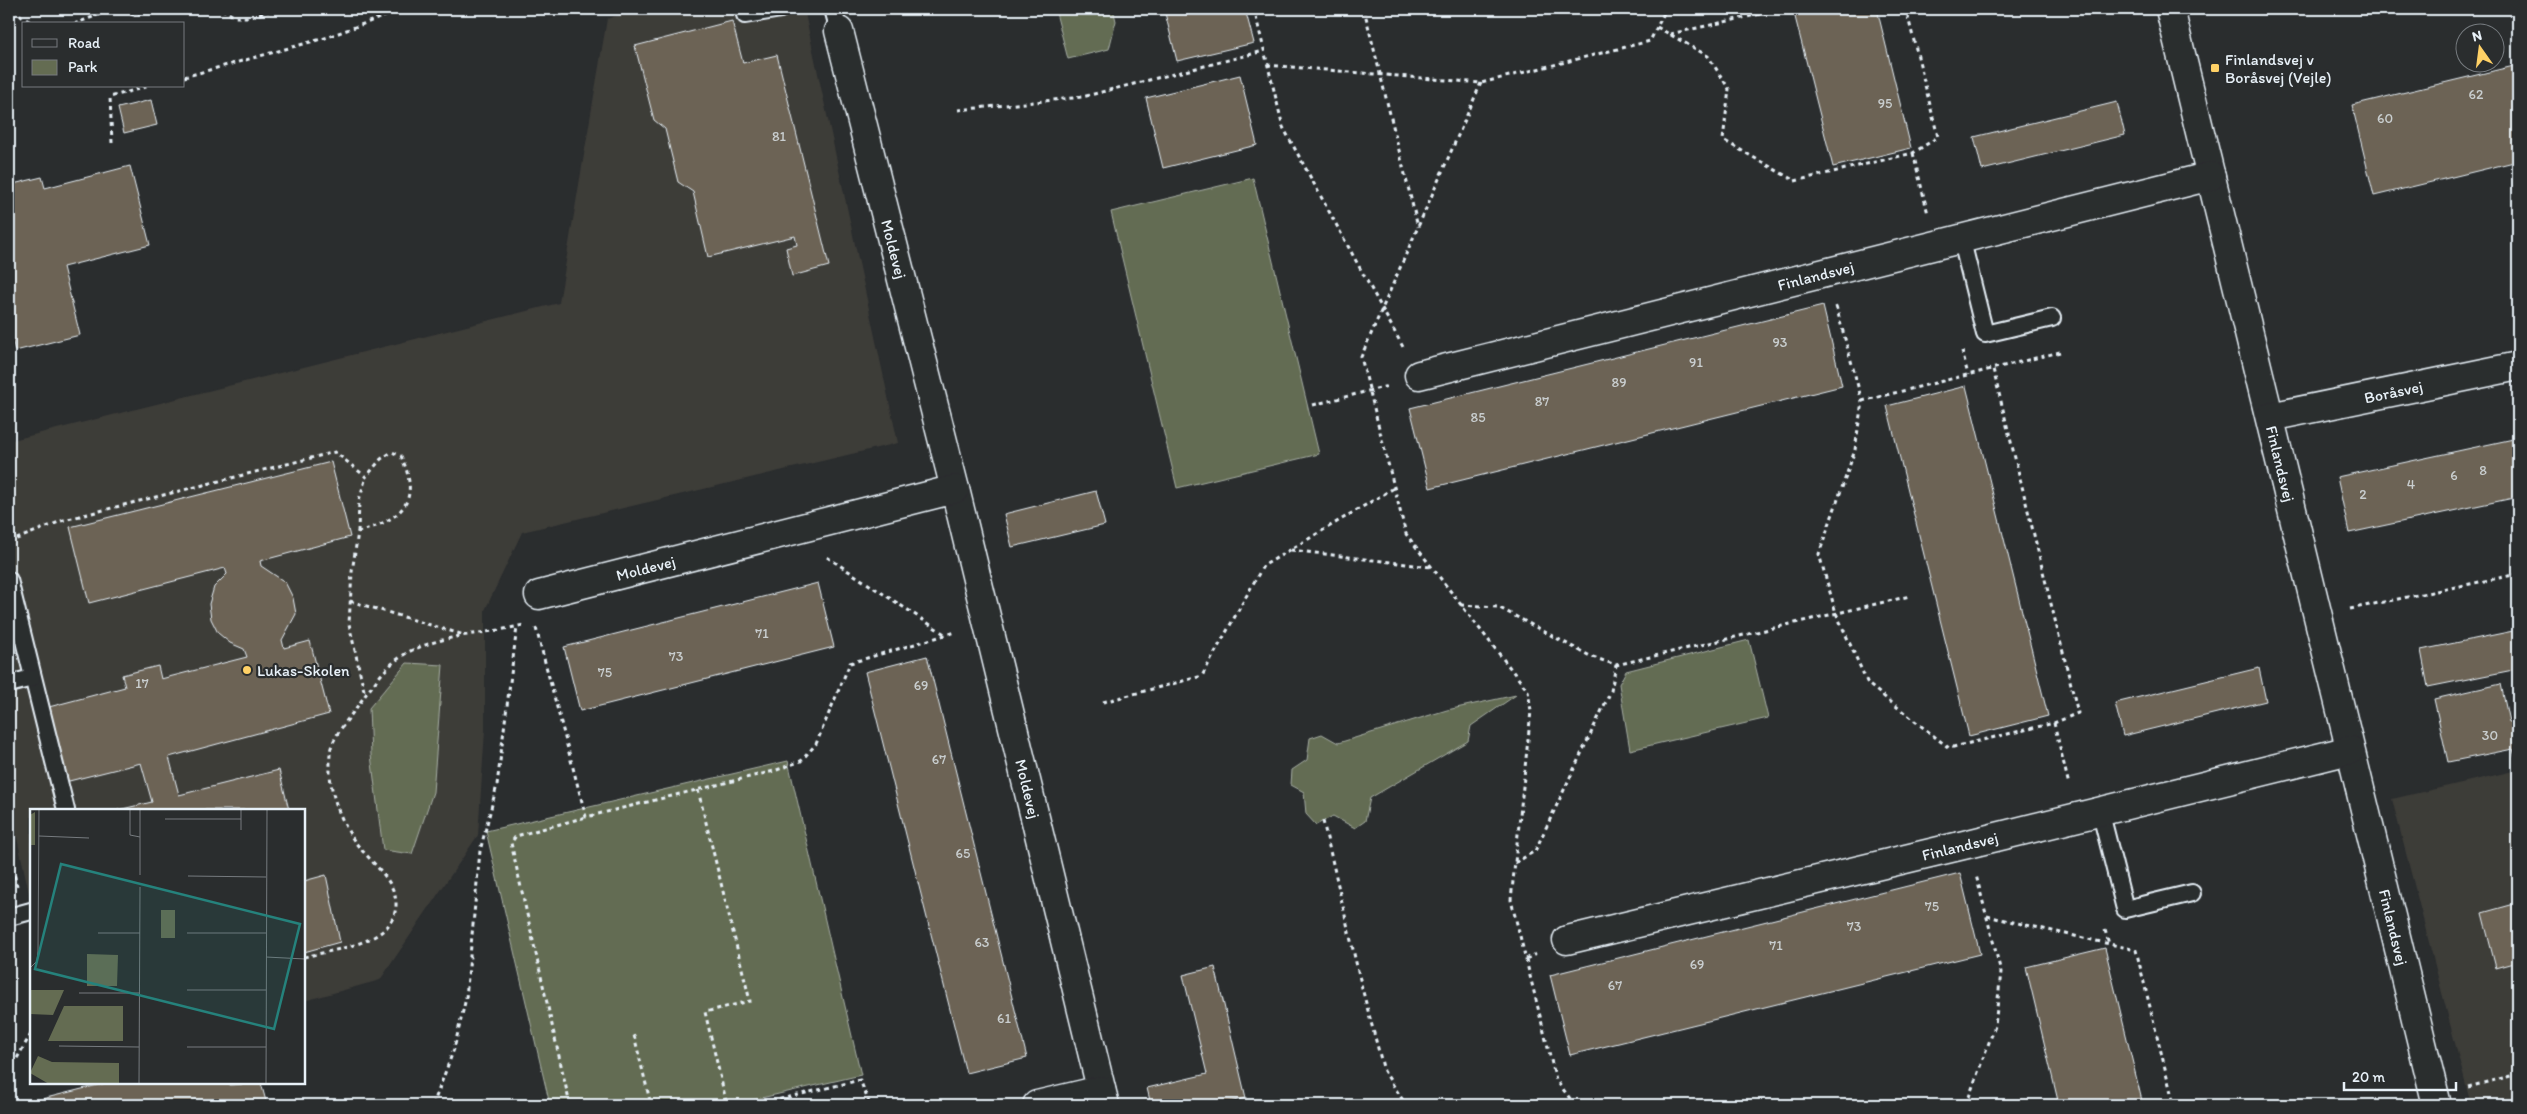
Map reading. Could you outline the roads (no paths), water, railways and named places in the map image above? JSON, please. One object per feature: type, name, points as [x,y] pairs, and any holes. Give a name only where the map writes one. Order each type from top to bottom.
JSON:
[{"type":"street","name":"Finlandsvej","points":[[2170,9],[2436,1101]]},
{"type":"street","name":"Moldevej","points":[[836,20],[955,489],[1103,1097],[1037,1105]]},
{"type":"street","name":"Finlandsvej","points":[[1419,375],[1961,237],[2211,176]]},
{"type":"street","name":"Boråsvej","points":[[2270,417],[2518,366]]},
{"type":"street","name":"Moldevej","points":[[538,608],[955,489]]},
{"type":"street","name":"Finlandsvej","points":[[1567,940],[2350,750]]},
{"type":"lane","points":[[745,15],[781,9]]},
{"type":"lane","points":[[1961,237],[1985,334],[2052,318]]},
{"type":"lane","points":[[9,580],[66,809]]},
{"type":"lane","points":[[9,684],[32,678]]},
{"type":"lane","points":[[2100,810],[2126,909],[2192,893]]},
{"type":"lane","points":[[9,917],[30,911]]},
{"type":"place","name":"Finlandsvej v Boråsvej (Vejle)","points":[[2215,68]]},
{"type":"place","name":"Lukas-Skolen","points":[[247,670]]}]
